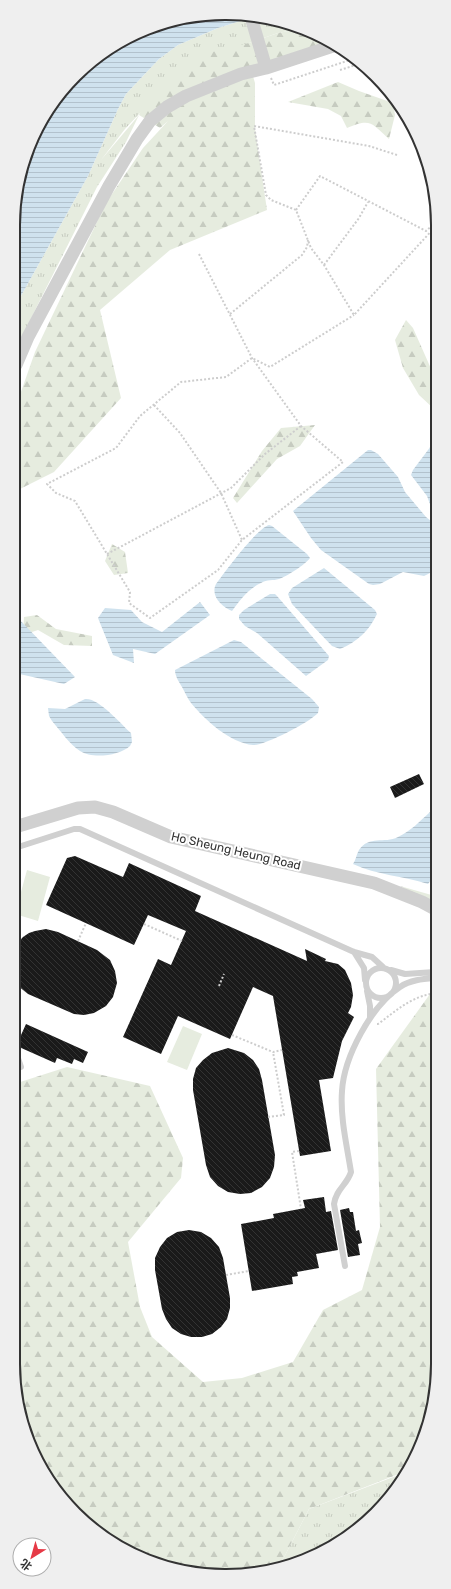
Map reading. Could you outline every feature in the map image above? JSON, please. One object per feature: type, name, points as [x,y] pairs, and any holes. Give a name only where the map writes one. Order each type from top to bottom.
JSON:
[{"type":"street","points":[[253,22],[265,61]]},
{"type":"street","points":[[20,356],[28,337],[109,186],[137,139],[150,122],[167,107],[186,96],[241,74],[265,61],[327,47]]},
{"type":"street","name":"Ho Sheung Heung Road","points":[[20,825],[78,808],[95,807],[113,812],[171,837],[374,883],[431,907]]},
{"type":"lane","points":[[20,846],[74,829],[80,829],[354,952],[372,957],[394,974],[396,982],[395,988],[370,1019],[356,1044],[343,1078],[342,1111],[352,1172],[338,1191],[334,1204],[345,1266]]},
{"type":"lane","points":[[354,952],[364,968],[370,1006],[370,1019]]},
{"type":"lane","points":[[431,972],[405,974],[386,968],[373,969],[369,972],[366,985],[372,995],[376,997],[386,997],[407,983],[431,979]]},
{"type":"path","points":[[265,61],[274,85],[349,60]]},
{"type":"path","points":[[340,70],[355,65]]},
{"type":"path","points":[[354,315],[324,265],[316,256],[296,210],[271,200],[266,195],[254,126],[370,146],[397,155]]},
{"type":"path","points":[[296,210],[320,176],[426,231],[431,226]]},
{"type":"path","points":[[324,265],[359,218],[368,202]]},
{"type":"path","points":[[252,358],[270,367],[354,315],[431,231]]},
{"type":"path","points":[[230,314],[302,255],[307,247],[308,239]]},
{"type":"path","points":[[199,254],[252,358],[301,426],[343,462],[242,540],[218,570],[150,618],[129,603],[130,592],[75,501],[56,493],[46,484],[116,448],[140,416],[181,382],[226,377],[252,358]]},
{"type":"path","points":[[153,405],[180,433],[221,493],[242,540]]},
{"type":"path","points":[[107,554],[231,488],[265,454],[301,426]]},
{"type":"path","points":[[78,941],[86,923]]},
{"type":"path","points":[[144,924],[182,941]]},
{"type":"path","points":[[219,986],[224,974]]},
{"type":"path","points":[[370,1019],[378,1024],[408,1002],[417,997],[430,994]]},
{"type":"path","points":[[232,1034],[273,1052],[282,1050]]},
{"type":"path","points":[[268,1117],[284,1114],[273,1052]]},
{"type":"path","points":[[299,1151],[292,1152],[301,1209]]},
{"type":"path","points":[[226,1275],[249,1271]]},
{"type":"green space","points":[[242,20],[266,24],[291,31],[278,33],[249,43],[140,113],[125,129],[101,160],[139,115],[126,142],[97,187],[20,340],[20,298],[88,176],[126,94],[159,59],[178,45],[218,28]]},
{"type":"green space","points":[[290,31],[323,45],[252,73],[255,83],[255,129],[267,210],[170,250],[100,310],[121,398],[54,472],[20,489],[20,395],[35,352],[106,203],[143,148],[168,121],[160,128],[139,115],[143,106],[199,55],[249,43],[278,33]]},
{"type":"green space","points":[[338,82],[390,102],[394,107],[395,115],[389,139],[370,124],[361,123],[347,128],[341,116],[328,109],[288,102]]},
{"type":"green space","points":[[406,320],[413,328],[431,369],[431,406],[419,395],[403,368],[395,340]]},
{"type":"green space","points":[[315,425],[300,446],[277,459],[237,503],[233,498],[262,451],[281,428]]},
{"type":"green space","points":[[112,544],[125,552],[128,573],[114,575],[105,561]]},
{"type":"green space","points":[[37,615],[56,629],[92,636],[92,646],[64,645],[38,630],[23,635],[24,617]]},
{"type":"green space","points":[[27,870],[50,877],[38,921],[20,916],[20,896]]},
{"type":"green space","points":[[400,886],[431,895],[431,903]]},
{"type":"green space","points":[[430,994],[431,1377],[424,1417],[410,1454],[398,1474],[309,1509],[282,1561],[239,1569],[212,1569],[172,1562],[135,1548],[100,1527],[80,1509],[62,1489],[41,1454],[27,1417],[20,1377],[20,1082],[67,1067],[150,1086],[183,1158],[181,1178],[128,1242],[140,1307],[152,1337],[203,1382],[242,1378],[293,1362],[323,1310],[362,1290],[380,1227],[376,1069]]},
{"type":"green space","points":[[183,1026],[202,1034],[187,1070],[167,1062]]},
{"type":"green space","points":[[398,1475],[389,1489],[371,1509],[351,1527],[316,1548],[282,1561],[309,1509]]},
{"type":"water","points":[[212,20],[242,20],[218,28],[178,45],[159,59],[126,94],[88,176],[20,298],[20,212],[24,185],[31,159],[41,135],[62,100],[80,80],[100,62],[135,41],[159,31],[185,24]]},
{"type":"water","points":[[431,446],[431,507],[427,496],[411,475]]},
{"type":"water","points":[[368,450],[371,450],[378,454],[398,477],[405,492],[431,521],[431,572],[424,576],[403,572],[380,584],[369,584],[321,550],[293,511]]},
{"type":"water","points":[[269,525],[307,554],[310,558],[300,567],[282,578],[266,581],[256,585],[245,595],[232,611],[224,607],[216,597],[216,584],[256,534]]},
{"type":"water","points":[[324,568],[375,610],[377,614],[370,626],[362,635],[352,643],[340,649],[332,646],[292,604],[288,594],[292,588]]},
{"type":"water","points":[[270,594],[275,594],[277,596],[329,656],[328,660],[306,676],[257,633],[245,626],[239,619],[239,615],[244,610]]},
{"type":"water","points":[[200,602],[210,615],[155,654],[133,649],[134,663],[113,655],[98,618],[105,608],[131,610],[142,622],[162,632]]},
{"type":"water","points":[[20,620],[75,677],[64,684],[20,674]]},
{"type":"water","points":[[234,640],[241,642],[312,699],[319,707],[318,713],[287,733],[259,744],[253,745],[244,743],[219,730],[197,710],[190,701],[177,679],[175,670]]},
{"type":"water","points":[[85,699],[96,702],[103,707],[131,733],[132,742],[130,746],[113,754],[98,756],[80,751],[69,741],[52,721],[49,716],[48,708],[65,709]]},
{"type":"water","points":[[431,812],[431,880],[428,884],[371,871],[353,864],[359,850],[363,845],[372,841],[393,839],[403,835]]},
{"type":"building","points":[[419,774],[424,784],[395,798],[390,787]]},
{"type":"building","points":[[75,856],[123,877],[129,863],[201,896],[195,911],[307,961],[305,949],[326,959],[325,961],[338,964],[345,970],[351,983],[353,995],[351,1007],[348,1013],[354,1017],[342,1041],[333,1078],[319,1080],[331,1151],[300,1156],[273,996],[253,987],[230,1039],[178,1016],[161,1054],[123,1037],[158,959],[171,965],[186,931],[148,915],[134,945],[46,905],[67,858]]},
{"type":"building","points":[[46,929],[58,932],[97,950],[110,960],[115,971],[117,983],[113,997],[106,1006],[94,1013],[84,1015],[74,1014],[28,994],[20,987],[20,940],[29,933]]},
{"type":"building","points":[[26,1024],[88,1052],[83,1063],[74,1059],[72,1064],[57,1058],[55,1063],[20,1047],[20,1037]]},
{"type":"building","points":[[228,1048],[244,1053],[253,1060],[259,1069],[275,1155],[274,1167],[270,1178],[262,1187],[251,1193],[240,1194],[228,1192],[218,1186],[210,1177],[206,1165],[193,1090],[193,1079],[196,1068],[212,1053]]},
{"type":"building","points":[[324,1197],[326,1212],[331,1211],[338,1250],[316,1254],[319,1268],[297,1272],[298,1276],[292,1277],[293,1284],[252,1291],[241,1224],[274,1218],[273,1214],[305,1208],[303,1200]]},
{"type":"building","points":[[349,1208],[350,1212],[353,1212],[356,1231],[359,1230],[362,1243],[358,1244],[360,1255],[348,1257],[340,1210]]},
{"type":"building","points":[[189,1230],[201,1232],[211,1238],[219,1247],[223,1258],[230,1298],[230,1308],[227,1319],[221,1327],[212,1334],[202,1337],[191,1337],[181,1334],[172,1328],[162,1309],[155,1270],[155,1258],[160,1247],[167,1238],[177,1232]]}]
